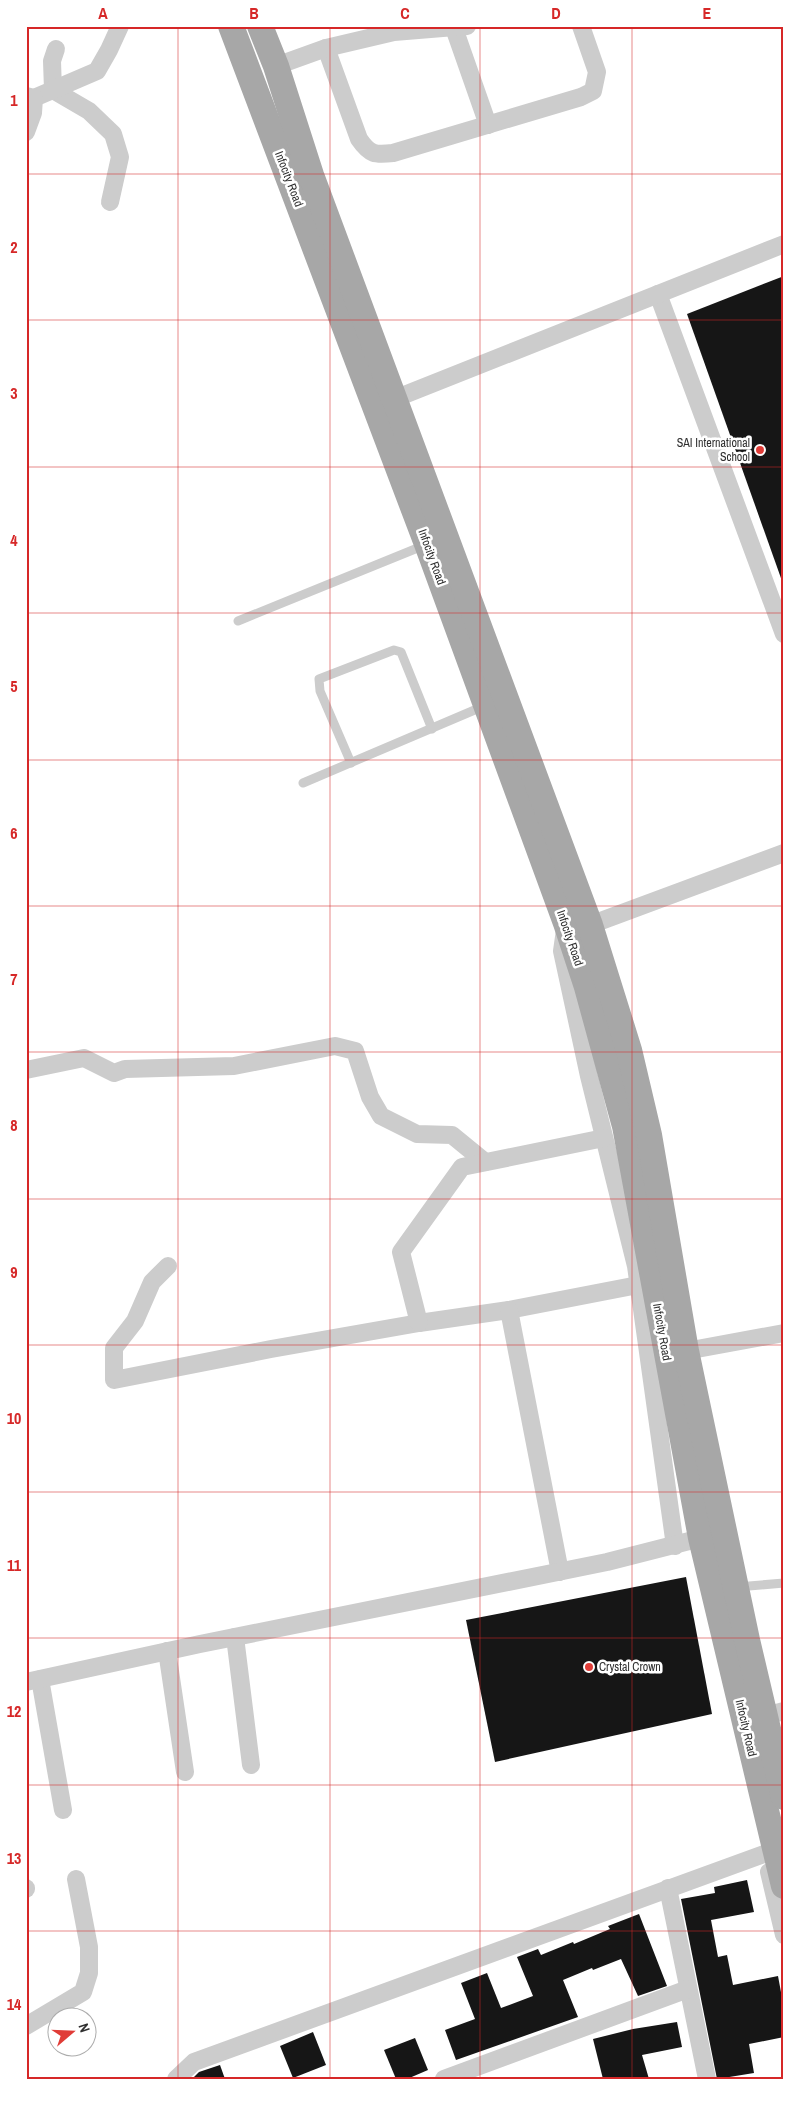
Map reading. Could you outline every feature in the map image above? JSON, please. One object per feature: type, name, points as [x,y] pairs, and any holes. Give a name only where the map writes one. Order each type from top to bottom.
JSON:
[{"type":"main road","name":"Infocity Road","points":[[231,26],[338,278],[394,399],[523,773],[578,924],[625,1126],[653,1216],[686,1351],[737,1587],[774,1714],[784,1798]]},
{"type":"main road","name":"Infocity Road","points":[[260,26],[276,66],[311,175],[338,278],[428,544],[487,705],[523,773]]},
{"type":"main road","name":"Infocity Road","points":[[653,1216],[689,1542],[770,1852],[784,1886]]},
{"type":"street","points":[[26,132],[33,113],[30,97],[53,90],[97,71],[120,26]]},
{"type":"street","points":[[326,48],[359,139],[366,149],[376,154],[393,153],[581,97],[592,91],[597,72],[581,26]]},
{"type":"street","points":[[276,66],[326,48],[394,32],[460,27],[488,125]]},
{"type":"street","points":[[53,90],[52,61],[56,49]]},
{"type":"street","points":[[53,90],[90,111],[113,134],[120,158],[110,202]]},
{"type":"street","points":[[394,399],[784,244]]},
{"type":"street","points":[[658,294],[784,634]]},
{"type":"street","points":[[63,1810],[33,1681],[167,1651],[560,1572],[689,1542],[636,1266],[604,1138],[562,950],[578,924],[784,854]]},
{"type":"street","points":[[26,1070],[84,1058],[114,1073],[125,1069],[234,1066],[335,1046],[355,1051],[370,1097],[381,1116],[417,1134],[452,1135],[485,1162]]},
{"type":"street","points":[[419,1323],[402,1252],[462,1167],[604,1138]]},
{"type":"street","points":[[168,1266],[152,1282],[136,1321],[114,1348],[114,1380],[271,1349],[419,1323],[509,1310],[638,1284]]},
{"type":"street","points":[[509,1310],[560,1572]]},
{"type":"street","points":[[686,1351],[784,1332]]},
{"type":"street","points":[[235,1637],[251,1765]]},
{"type":"street","points":[[167,1651],[185,1772]]},
{"type":"street","points":[[176,2079],[194,2062],[770,1852],[784,1935]]},
{"type":"street","points":[[26,2026],[83,1992],[89,1973],[89,1947],[76,1880]]},
{"type":"street","points":[[668,1888],[707,2079]]},
{"type":"street","points":[[444,2079],[688,1989]]},
{"type":"lane","points":[[238,621],[428,544]]},
{"type":"lane","points":[[351,763],[320,690],[319,679],[394,650],[402,652],[432,729]]},
{"type":"lane","points":[[303,783],[487,705]]},
{"type":"lane","points":[[737,1587],[784,1583]]},
{"type":"building","name":"SAI International School","points":[[784,276],[784,581],[782,581],[687,314]]},
{"type":"building","name":"Crystal Crown","points":[[686,1577],[712,1714],[495,1762],[466,1620]]},
{"type":"building","points":[[747,1880],[754,1912],[711,1920],[718,1957],[727,1955],[733,1985],[778,1976],[783,2003],[784,2037],[749,2044],[754,2073],[717,2079],[681,1899],[715,1893],[714,1887]]},
{"type":"building","points":[[639,1914],[667,1986],[638,1996],[621,1959],[593,1970],[592,1968],[563,1980],[578,2017],[456,2060],[445,2030],[475,2019],[461,1983],[487,1973],[501,2008],[533,1996],[517,1957],[538,1949],[541,1955],[573,1942],[574,1944],[610,1929],[608,1926]]},
{"type":"building","points":[[677,2022],[682,2047],[642,2055],[649,2079],[603,2079],[593,2039],[633,2029]]},
{"type":"building","points":[[313,2032],[326,2065],[293,2078],[280,2046]]},
{"type":"building","points":[[415,2038],[428,2070],[407,2079],[396,2079],[384,2050]]},
{"type":"building","points":[[220,2065],[225,2079],[192,2079],[199,2072]]},
{"type":"place","name":"SAI International School","points":[[760,450]]},
{"type":"place","name":"Crystal Crown","points":[[589,1667]]}]
